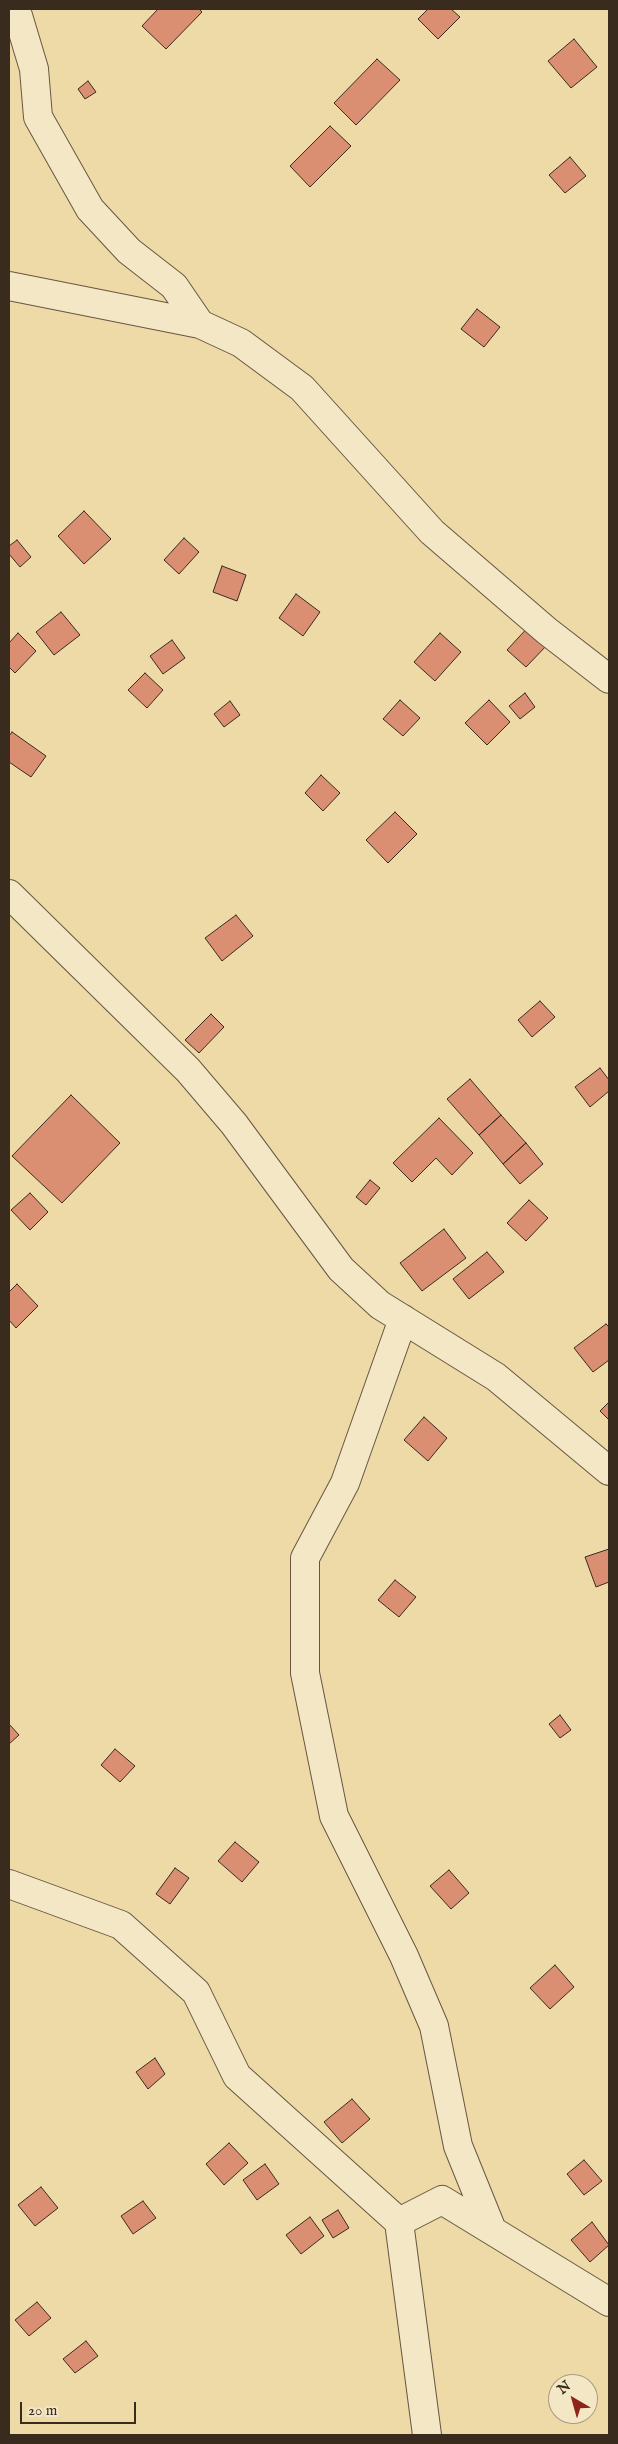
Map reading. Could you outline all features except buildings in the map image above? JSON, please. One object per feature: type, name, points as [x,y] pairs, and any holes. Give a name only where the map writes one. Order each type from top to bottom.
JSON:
[{"type":"street","points":[[16,9],[34,69],[38,117],[90,209],[129,251],[174,286],[200,324]]},
{"type":"street","points":[[9,286],[200,324],[241,343],[302,388],[432,532],[547,631],[609,679]]},
{"type":"street","points":[[9,894],[188,1070],[234,1124],[341,1269],[380,1305],[496,1377],[609,1470]]},
{"type":"street","points":[[403,1319],[345,1483],[305,1558],[305,1673],[334,1816],[404,1956],[434,2026],[458,2146],[492,2230]]},
{"type":"street","points":[[9,1884],[121,1925],[196,1992],[237,2076],[399,2222],[427,2435]]},
{"type":"street","points":[[399,2222],[442,2200],[609,2302]]}]
